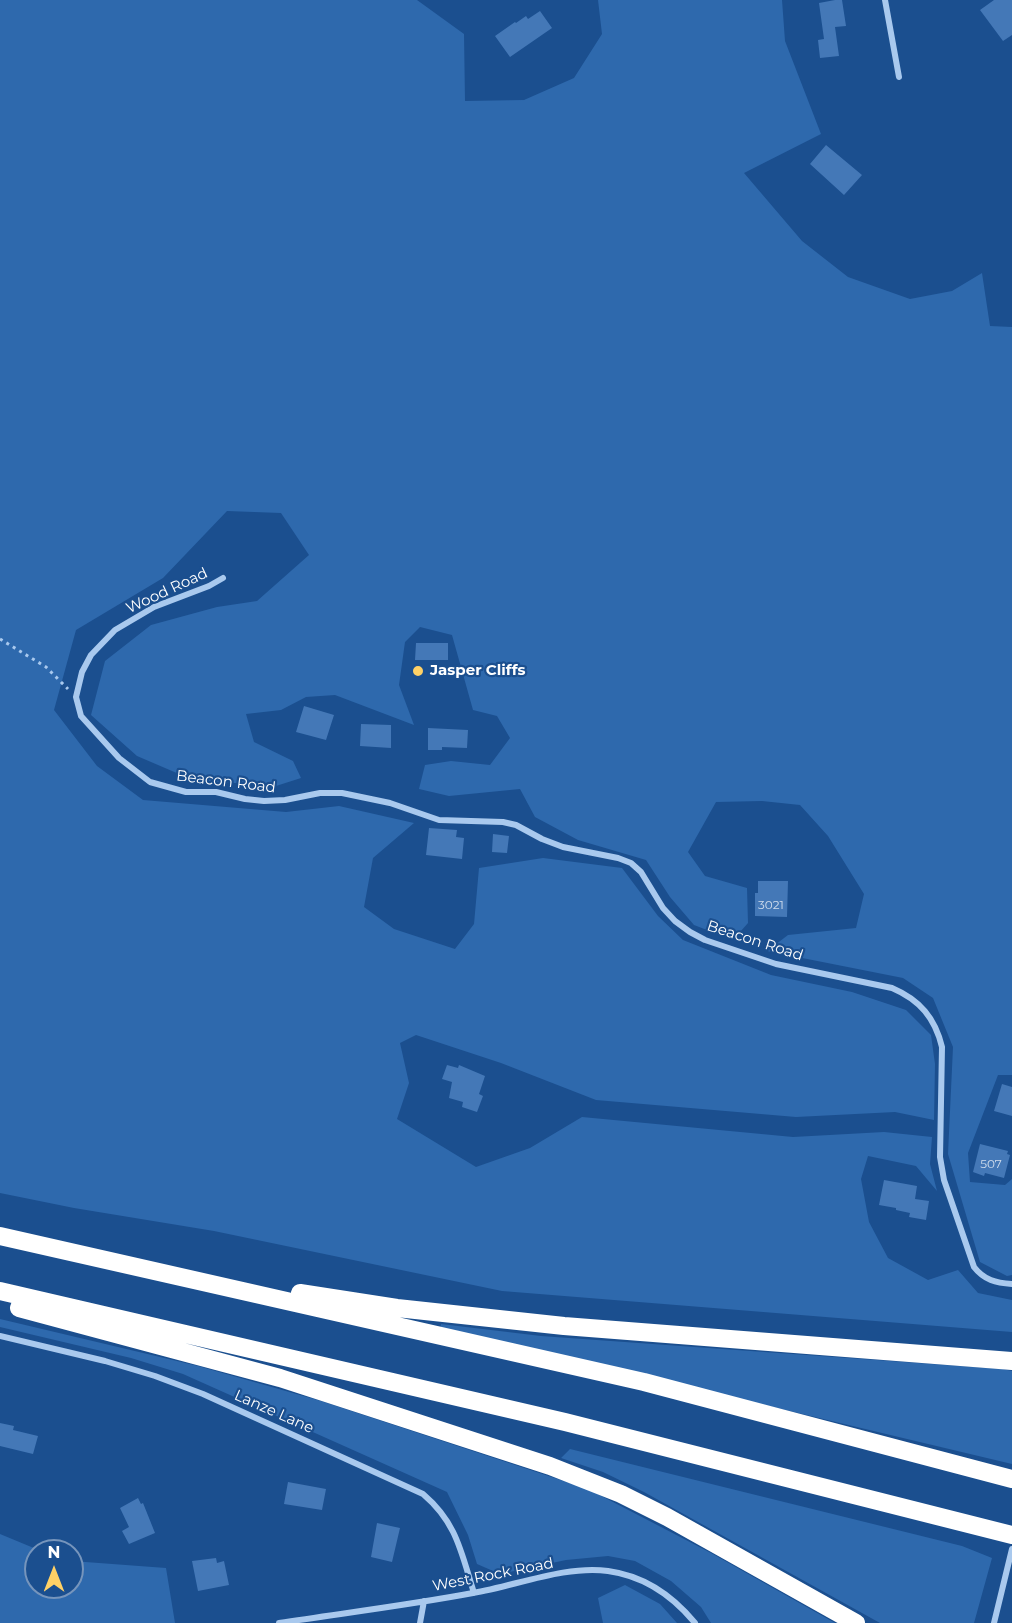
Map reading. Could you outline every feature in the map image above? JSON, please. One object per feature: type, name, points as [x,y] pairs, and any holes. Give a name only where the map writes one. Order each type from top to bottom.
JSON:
[{"type":"highway","points":[[0,1229],[234,1280],[397,1308],[564,1326],[1012,1360]]},
{"type":"highway","points":[[0,1236],[644,1382],[1012,1479]]},
{"type":"highway","points":[[0,1291],[566,1422],[1012,1535]]},
{"type":"highway","points":[[0,1303],[280,1378],[550,1466],[614,1490],[667,1517],[856,1623]]},
{"type":"street","points":[[885,0],[899,77]]},
{"type":"street","name":"Wood Road","points":[[81,716],[76,697],[81,672],[90,655],[115,630],[154,607],[209,586],[223,578]]},
{"type":"street","name":"Beacon Road","points":[[81,716],[119,758],[150,782],[186,792],[216,792],[264,801],[285,800],[320,793],[342,793],[390,803],[439,820],[503,822],[516,825],[563,847],[618,858],[631,863],[641,872],[663,908],[675,921],[705,940],[776,964],[892,988],[908,995],[926,1011],[938,1031],[942,1047],[940,1157],[944,1180],[974,1267],[984,1278],[998,1283],[1012,1284]]},
{"type":"street","name":"Lanze Lane","points":[[0,1336],[105,1361],[174,1383],[423,1494],[437,1505],[455,1533],[474,1593]]},
{"type":"street","points":[[994,1623],[1012,1549]]},
{"type":"street","name":"West Rock Road","points":[[279,1623],[474,1593],[567,1572],[606,1570],[627,1574],[647,1582],[682,1606],[695,1623]]},
{"type":"street","points":[[420,1623],[424,1601]]},
{"type":"path","points":[[0,639],[46,668],[76,697]]},
{"type":"shaded area","points":[[0,0],[417,0],[464,34],[465,101],[524,100],[574,78],[602,34],[598,0],[782,0],[785,41],[821,134],[744,173],[802,241],[848,277],[910,299],[952,291],[982,273],[990,326],[1012,327],[1012,1075],[998,1075],[968,1153],[970,1182],[1005,1185],[1012,1179],[1012,1275],[1007,1276],[980,1262],[948,1154],[953,1047],[933,998],[903,978],[767,951],[788,935],[856,928],[864,894],[828,836],[800,805],[762,801],[716,802],[688,852],[705,876],[747,888],[748,923],[733,940],[694,925],[670,897],[646,860],[578,840],[535,817],[520,789],[449,796],[419,789],[425,765],[451,761],[490,765],[510,738],[497,716],[473,710],[452,635],[420,627],[405,642],[399,685],[414,725],[335,695],[306,697],[281,710],[246,714],[254,742],[293,761],[301,778],[276,786],[193,780],[137,756],[91,715],[105,661],[151,625],[217,607],[257,601],[309,555],[281,513],[227,511],[163,578],[76,630],[54,710],[97,766],[143,800],[286,812],[339,806],[414,823],[373,858],[364,907],[394,929],[455,949],[474,924],[479,868],[543,858],[622,868],[658,916],[683,940],[771,975],[852,992],[906,1010],[931,1035],[935,1064],[934,1120],[895,1112],[796,1117],[596,1100],[501,1063],[416,1035],[400,1043],[409,1083],[397,1119],[476,1167],[530,1148],[582,1117],[793,1137],[884,1132],[932,1137],[930,1164],[937,1191],[916,1166],[868,1156],[861,1179],[869,1222],[888,1258],[928,1280],[958,1270],[978,1293],[1012,1300],[1012,1332],[502,1291],[214,1231],[74,1208],[0,1193]]},
{"type":"shaded area","points":[[0,1319],[198,1366],[321,1401],[588,1489],[711,1553],[835,1623],[711,1623],[701,1607],[671,1581],[635,1561],[608,1556],[566,1560],[500,1574],[477,1564],[468,1535],[447,1492],[183,1374],[131,1358],[0,1327]]},
{"type":"shaded area","points":[[441,1324],[541,1336],[1012,1371],[1012,1464],[440,1330]]},
{"type":"shaded area","points":[[570,1449],[962,1546],[992,1558],[974,1623],[880,1623],[644,1492],[603,1472],[561,1458]]},
{"type":"shaded area","points":[[0,1534],[24,1544],[24,1599],[84,1599],[84,1562],[166,1568],[175,1623],[0,1623]]},
{"type":"shaded area","points":[[625,1585],[660,1604],[677,1623],[603,1623],[598,1598]]},
{"type":"building","points":[[842,0],[846,26],[835,27],[839,56],[820,58],[818,40],[824,39],[819,3]]},
{"type":"building","points":[[994,0],[1012,0],[1012,35],[1003,41],[980,10]]},
{"type":"building","points":[[540,11],[552,28],[510,57],[495,36],[515,22],[526,16],[528,19]]},
{"type":"building","points":[[826,145],[862,175],[844,195],[810,164]]},
{"type":"building","points":[[416,643],[448,643],[448,660],[415,660]]},
{"type":"building","points":[[304,706],[334,715],[326,740],[296,732]]},
{"type":"building","points":[[361,724],[391,725],[391,748],[360,746]]},
{"type":"building","points":[[428,728],[468,730],[467,748],[442,747],[442,750],[428,750]]},
{"type":"building","points":[[429,828],[457,830],[456,837],[464,838],[462,859],[426,855]]},
{"type":"building","points":[[493,834],[509,836],[507,853],[492,852]]},
{"type":"building","points":[[758,881],[788,881],[787,917],[755,916],[755,893],[758,893]]},
{"type":"building","points":[[447,1065],[458,1068],[459,1065],[485,1076],[479,1094],[483,1096],[477,1112],[462,1107],[463,1102],[449,1098],[452,1082],[442,1079]]},
{"type":"building","points":[[1002,1084],[1012,1087],[1012,1116],[994,1111]]},
{"type":"building","points":[[980,1144],[1008,1151],[1007,1154],[1010,1155],[1004,1178],[985,1173],[984,1176],[973,1172]]},
{"type":"building","points":[[884,1180],[917,1186],[915,1199],[929,1201],[926,1220],[909,1217],[910,1213],[896,1210],[896,1208],[879,1205]]},
{"type":"building","points":[[0,1423],[14,1426],[13,1430],[38,1436],[33,1454],[0,1446]]},
{"type":"building","points":[[288,1482],[326,1489],[322,1510],[284,1504]]},
{"type":"building","points":[[138,1498],[141,1504],[143,1503],[155,1533],[129,1544],[122,1531],[129,1527],[120,1508]]},
{"type":"building","points":[[377,1523],[400,1528],[392,1562],[371,1557]]},
{"type":"building","points":[[216,1558],[217,1563],[224,1561],[229,1585],[198,1591],[192,1561]]},
{"type":"place","name":"Jasper Cliffs","points":[[418,671]]}]
